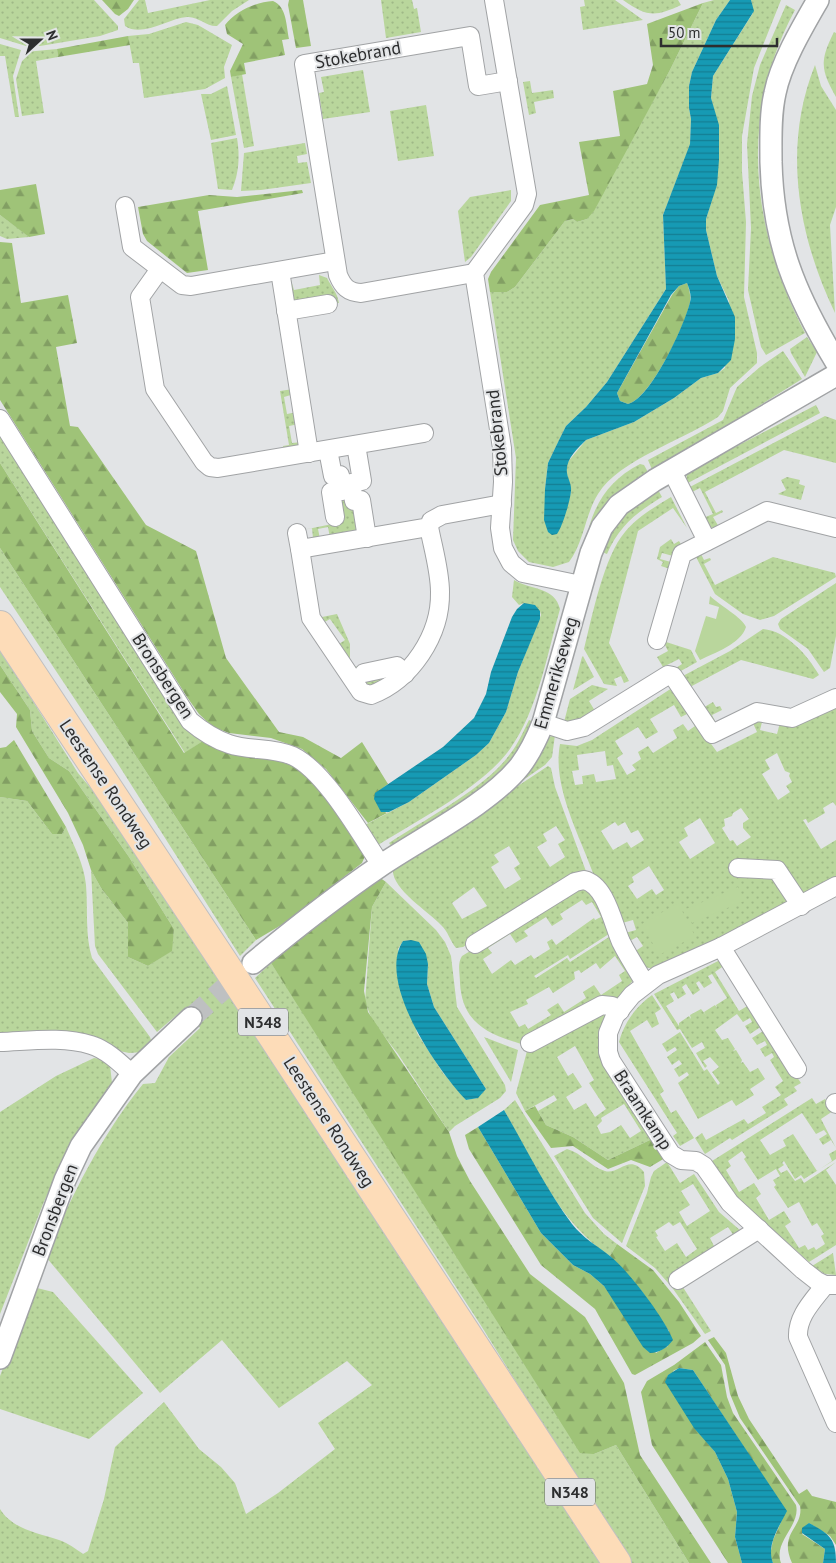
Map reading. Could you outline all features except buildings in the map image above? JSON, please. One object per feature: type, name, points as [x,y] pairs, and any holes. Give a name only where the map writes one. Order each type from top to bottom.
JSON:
[{"type":"main road","name":"Leestense Rondweg","points":[[0,625],[223,961],[617,1563]]},
{"type":"main road","name":"Leestense Rondweg","points":[[523,1421],[609,1563]]},
{"type":"street","points":[[474,273],[527,200],[494,0]]},
{"type":"street","points":[[818,0],[784,66],[775,93],[771,141],[772,191],[779,238],[785,262],[816,330],[836,362]]},
{"type":"street","name":"Stokebrand","points":[[508,80],[478,86],[470,36],[304,64],[335,262],[341,283],[346,289],[361,293],[474,273],[502,448],[500,538],[502,548],[511,563],[530,576],[581,585]]},
{"type":"street","points":[[125,206],[132,247],[177,282],[186,286],[335,262]]},
{"type":"street","points":[[160,269],[140,297],[155,390],[204,462],[210,467],[218,468],[424,434]]},
{"type":"street","points":[[280,271],[309,453]]},
{"type":"street","points":[[286,311],[328,304]]},
{"type":"street","name":"Emmerikseweg","points":[[252,963],[301,922],[381,865],[502,784],[519,767],[532,748],[543,723],[590,553],[602,527],[619,505],[672,471],[836,375]]},
{"type":"street","name":"Bronsbergen","points":[[0,420],[190,721],[204,733],[230,745],[274,750],[293,756],[310,768],[326,785],[381,865]]},
{"type":"street","points":[[335,518],[331,492],[342,490],[351,483],[362,481],[356,445]]},
{"type":"street","points":[[328,450],[333,476],[340,475],[354,501],[361,500],[367,538]]},
{"type":"street","points":[[672,471],[707,541]]},
{"type":"street","points":[[429,527],[367,538],[298,541],[311,618],[362,692],[366,695],[376,693],[405,674],[416,662],[430,636],[439,608],[440,590],[429,527],[432,521],[442,515],[502,504]]},
{"type":"street","points":[[657,640],[681,556],[767,510],[836,528]]},
{"type":"street","points":[[364,673],[397,666],[405,674]]},
{"type":"street","points":[[543,723],[567,731],[576,730],[670,675],[673,676],[712,734],[757,712],[792,718],[836,698]]},
{"type":"street","points":[[738,868],[777,870],[801,906]]},
{"type":"street","points":[[475,944],[575,882],[584,880],[595,886],[611,912],[622,943],[645,984]]},
{"type":"street","name":"Braamkamp","points":[[836,886],[801,906],[645,984],[620,1011],[608,1033],[608,1052],[611,1061],[671,1154],[676,1158],[696,1161],[704,1166],[730,1204],[810,1276],[831,1285],[804,1313],[798,1329],[798,1337],[836,1423]]},
{"type":"street","points":[[721,947],[797,1069]]},
{"type":"street","points":[[530,1043],[602,1005],[612,1006],[620,1011]]},
{"type":"street","name":"Bronsbergen","points":[[0,1358],[62,1189],[81,1146],[132,1074],[191,1018]]},
{"type":"street","points":[[0,1042],[59,1041],[92,1045],[117,1061],[132,1074]]},
{"type":"street","points":[[678,1280],[759,1229]]},
{"type":"green space","points":[[0,0],[94,0],[118,26],[118,30],[100,36],[40,46],[26,46],[0,38]]},
{"type":"green space","points":[[102,0],[134,0],[128,9],[119,16]]},
{"type":"green space","points":[[139,0],[145,0],[148,13],[210,0],[249,0],[232,11],[217,26],[187,17],[139,30],[125,26],[124,19]]},
{"type":"green space","points":[[289,0],[303,0],[311,46],[296,48],[288,5]]},
{"type":"green space","points":[[381,0],[412,0],[414,9],[417,8],[421,32],[386,38]]},
{"type":"green space","points":[[584,0],[615,0],[643,20],[583,30],[580,7],[585,6]]},
{"type":"green space","points":[[623,0],[678,0],[681,5],[664,12],[651,13],[639,10]]},
{"type":"green space","points":[[714,0],[730,0],[716,20],[692,72],[689,86],[690,145],[663,215],[666,289],[607,382],[586,407],[566,426],[548,463],[545,489],[546,524],[563,519],[571,492],[566,470],[567,463],[586,440],[634,422],[674,398],[701,378],[718,373],[725,368],[729,301],[717,276],[706,230],[706,219],[713,196],[717,121],[711,98],[713,76],[753,13],[751,0],[781,0],[754,68],[742,136],[742,172],[746,222],[744,297],[757,353],[757,363],[730,388],[723,411],[718,417],[636,461],[608,482],[594,502],[578,546],[569,562],[553,567],[529,562],[518,551],[513,540],[516,458],[490,292],[507,292],[515,287],[565,221],[573,219],[577,222],[587,219],[670,70],[703,3]]},
{"type":"green space","points":[[273,1],[281,7],[285,17],[289,39],[282,40],[285,55],[244,63],[246,74],[231,77],[230,71],[243,44],[227,34],[225,25],[235,15],[247,8]]},
{"type":"green space","points":[[703,3],[670,70],[594,211],[587,219],[577,222],[573,219],[565,221],[515,287],[507,292],[490,292],[488,279],[491,272],[540,205],[589,195],[579,142],[620,136],[613,91],[647,84],[653,65],[647,24]]},
{"type":"green space","points":[[786,5],[795,10],[777,50],[765,90],[759,131],[758,172],[763,213],[773,253],[787,294],[805,333],[766,355],[761,347],[748,290],[751,228],[747,144],[752,96],[760,65]]},
{"type":"green space","points":[[186,22],[198,25],[232,45],[224,67],[225,78],[205,89],[144,98],[139,63],[133,63],[128,36],[149,34]]},
{"type":"green space","points":[[834,32],[836,33],[836,97],[827,79],[824,65],[826,50]]},
{"type":"green space","points":[[128,36],[130,45],[58,57],[57,49]]},
{"type":"green space","points":[[0,44],[21,50],[13,76],[19,117],[15,117],[5,56],[0,56]]},
{"type":"green space","points":[[57,49],[58,57],[36,61],[44,113],[22,116],[16,79],[25,52]]},
{"type":"green space","points":[[815,65],[821,86],[836,110],[836,207],[830,225],[835,313],[822,284],[812,253],[799,191],[797,159],[799,128],[805,96]]},
{"type":"green space","points":[[363,70],[370,112],[323,119],[319,93],[324,92],[321,77]]},
{"type":"green space","points":[[242,74],[254,146],[244,148],[231,77]]},
{"type":"green space","points":[[530,81],[532,93],[553,90],[554,98],[534,102],[536,113],[529,115],[523,82]]},
{"type":"green space","points":[[227,86],[236,135],[211,140],[201,94],[211,94]]},
{"type":"green space","points":[[426,105],[434,156],[398,161],[390,111]]},
{"type":"green space","points":[[237,138],[238,164],[232,190],[218,189],[211,143]]},
{"type":"green space","points":[[305,143],[307,154],[297,156],[298,163],[307,162],[311,183],[241,191],[244,153]]},
{"type":"green space","points":[[36,184],[45,234],[29,237],[0,215],[0,190]]},
{"type":"green space","points":[[302,190],[303,193],[198,211],[208,270],[187,273],[147,241],[143,234],[138,207],[209,195],[237,197]]},
{"type":"green space","points":[[511,190],[511,201],[471,257],[465,262],[458,211],[470,197]]},
{"type":"green space","points":[[0,215],[29,237],[7,239],[0,236]]},
{"type":"green space","points":[[0,242],[12,243],[21,303],[68,295],[77,343],[56,347],[70,426],[78,427],[146,525],[196,551],[226,658],[279,732],[303,737],[341,758],[362,742],[388,784],[375,794],[386,813],[389,812],[368,823],[326,769],[302,749],[271,738],[229,733],[213,727],[199,714],[187,697],[0,400]]},
{"type":"green space","points":[[319,275],[327,278],[336,293],[339,303],[293,303],[287,281],[291,280],[294,290],[320,285]]},
{"type":"green space","points":[[687,283],[690,302],[682,327],[666,359],[637,399],[628,404],[620,401],[617,393],[672,295],[679,286]]},
{"type":"green space","points":[[807,337],[817,352],[805,377],[790,349]]},
{"type":"green space","points":[[783,351],[802,379],[653,472],[648,460],[723,420],[737,387],[760,367]]},
{"type":"green space","points":[[293,389],[294,394],[284,397],[287,414],[297,412],[299,424],[289,426],[292,443],[302,442],[303,447],[283,451],[283,446],[289,445],[280,391]]},
{"type":"green space","points":[[816,405],[820,413],[686,484],[687,472]]},
{"type":"green space","points":[[825,416],[836,420],[836,463],[784,450],[705,492],[716,513],[722,510],[723,512],[713,517],[719,527],[709,528],[703,518],[713,514],[700,488],[690,493],[688,488]]},
{"type":"green space","points":[[0,427],[206,739],[185,753],[0,463]]},
{"type":"green space","points":[[0,463],[184,753],[206,739],[272,757],[297,768],[315,782],[322,791],[338,812],[365,856],[362,863],[283,924],[256,940],[0,548]]},
{"type":"green space","points":[[640,464],[644,465],[649,474],[591,528],[589,527],[597,507],[607,490],[621,476]]},
{"type":"green space","points":[[787,477],[800,480],[799,484],[805,486],[801,500],[778,494],[786,490],[781,480]]},
{"type":"green space","points":[[657,488],[662,497],[645,508],[623,528],[607,554],[599,551],[616,520]]},
{"type":"green space","points":[[346,497],[348,508],[356,507],[360,533],[330,538],[328,527],[318,529],[320,539],[313,538],[312,528],[342,522],[338,498]]},
{"type":"green space","points":[[671,497],[687,528],[673,508],[638,531],[609,643],[629,681],[624,683],[621,676],[614,679],[617,686],[604,684],[584,649],[605,571],[611,556],[625,532],[646,513]]},
{"type":"green space","points":[[671,539],[674,544],[679,541],[682,546],[673,556],[662,553],[660,559],[671,562],[670,569],[661,566],[663,562],[657,559],[660,547]]},
{"type":"green space","points":[[0,548],[256,940],[240,956],[118,764],[0,587]]},
{"type":"green space","points":[[699,550],[704,560],[710,558],[711,560],[704,564],[715,585],[773,557],[835,573],[836,577],[774,616],[760,620],[743,614],[715,594],[694,553]]},
{"type":"green space","points":[[514,580],[548,593],[557,602],[560,609],[541,681],[520,733],[510,749],[484,777],[449,802],[378,845],[361,827],[409,802],[476,755],[489,743],[506,712],[518,672],[541,615],[540,611],[524,603],[519,605],[512,597]]},
{"type":"green space","points":[[836,583],[836,636],[830,668],[824,672],[808,649],[780,629],[778,624],[781,619]]},
{"type":"green space","points":[[710,596],[740,619],[746,627],[739,638],[733,643],[700,660],[695,651],[706,616],[716,619],[719,607],[709,604]]},
{"type":"green space","points":[[337,614],[350,644],[350,662],[353,666],[391,674],[370,691],[336,646],[345,640],[330,619],[321,624],[317,618]]},
{"type":"green space","points":[[763,629],[780,634],[788,639],[803,653],[819,675],[813,679],[741,660],[690,687],[701,709],[713,702],[716,707],[720,706],[722,710],[712,715],[717,725],[712,726],[679,678],[730,651]]},
{"type":"green space","points":[[663,641],[691,650],[697,662],[679,672],[676,668],[682,664],[679,659],[663,667],[657,657],[668,651]]},
{"type":"green space","points":[[0,649],[78,773],[111,812],[601,1563],[0,1563],[0,1509],[5,1516],[18,1526],[62,1541],[83,1554],[88,1551],[104,1499],[115,1447],[164,1402],[199,1449],[221,1467],[235,1483],[246,1514],[278,1493],[335,1449],[318,1423],[372,1385],[347,1361],[279,1408],[222,1340],[160,1393],[46,1257],[88,1167],[114,1124],[143,1084],[155,1083],[169,1057],[200,1028],[186,1007],[157,1032],[98,954],[95,946],[91,870],[101,888],[128,923],[128,957],[148,966],[171,951],[174,929],[129,857],[69,771],[49,758],[32,731],[30,710],[0,665]]},
{"type":"green space","points":[[582,657],[594,677],[573,690]]},
{"type":"green space","points":[[0,665],[30,710],[32,731],[49,758],[69,771],[129,857],[174,929],[172,951],[148,966],[128,957],[128,923],[101,888],[91,870],[83,845],[68,813],[16,727],[17,714],[0,692]]},
{"type":"green space","points":[[592,685],[608,689],[589,701],[595,711],[574,723],[564,722],[570,699]]},
{"type":"green space","points":[[672,688],[707,742],[709,741],[717,752],[757,732],[752,721],[763,718],[760,730],[777,734],[780,723],[836,707],[836,806],[833,802],[823,808],[825,813],[808,823],[806,819],[803,820],[821,849],[836,840],[836,879],[803,893],[769,872],[788,892],[788,903],[655,969],[644,967],[634,952],[643,946],[637,937],[628,942],[625,933],[636,930],[633,920],[622,923],[591,875],[593,873],[563,793],[559,760],[560,744],[577,746],[592,740]],"holes":[[[674,705],[681,717],[687,714],[695,726],[688,731],[683,724],[673,730],[677,738],[653,753],[648,746],[638,752],[641,759],[632,765],[636,770],[627,775],[617,758],[623,754],[615,741],[638,727],[646,739],[658,732],[650,719]],[[605,751],[607,766],[613,765],[616,779],[596,782],[594,774],[582,776],[583,784],[575,785],[572,771],[579,770],[577,755]],[[777,753],[785,771],[790,773],[789,776],[792,782],[786,786],[790,792],[778,800],[762,774],[770,769],[765,760]],[[741,808],[749,819],[743,823],[743,828],[751,837],[737,846],[733,840],[730,841],[722,828],[725,826],[724,819],[732,816],[733,813]],[[700,818],[715,843],[690,859],[679,842],[688,836],[684,828]],[[615,822],[618,826],[625,822],[631,833],[638,830],[644,840],[631,848],[627,842],[613,850],[601,831]],[[649,866],[664,890],[656,895],[652,889],[637,899],[628,886],[634,882],[632,877]]]},
{"type":"green space","points":[[529,720],[534,722],[512,761],[478,792],[392,847],[389,843],[471,791],[499,767],[516,746]]},
{"type":"green space","points":[[555,735],[552,757],[545,765],[513,787],[546,738]]},
{"type":"green space","points":[[14,740],[66,827],[62,834],[52,834],[27,801],[0,797],[0,748],[6,747]]},
{"type":"green space","points":[[548,766],[551,768],[555,787],[587,874],[463,947],[456,948],[443,927],[404,892],[394,877],[393,869]],"holes":[[[556,826],[565,840],[558,844],[565,857],[550,867],[537,847],[547,841],[543,834]],[[509,846],[520,864],[514,868],[521,879],[505,889],[491,867],[499,862],[494,855]],[[474,887],[487,906],[462,919],[452,903]]]},
{"type":"green space","points":[[0,797],[27,801],[52,834],[62,834],[66,827],[85,877],[88,931],[92,958],[150,1037],[152,1043],[143,1052],[129,1053],[37,1033],[0,1032]]},
{"type":"green space","points":[[379,877],[386,882],[372,907],[364,991],[368,1012],[449,1132],[457,1156],[470,1181],[530,1274],[585,1317],[624,1383],[640,1455],[711,1563],[689,1563],[616,1445],[594,1454],[580,1453],[271,963],[289,945]]},
{"type":"green space","points":[[386,882],[436,930],[445,942],[451,956],[457,1007],[505,1085],[506,1091],[500,1098],[455,1126],[449,1132],[398,1054],[373,1022],[365,1002],[372,907]],"holes":[[[411,940],[428,964],[427,984],[434,1007],[486,1089],[477,1098],[466,1100],[443,1073],[417,1033],[398,949],[403,941]]]},
{"type":"green space","points":[[578,886],[591,892],[612,932],[570,959],[568,955],[534,976],[536,978],[567,958],[570,962],[612,935],[635,978],[617,999],[551,1022],[525,1039],[526,1041],[521,1044],[487,1031],[471,1017],[462,996],[460,983],[459,969],[462,956]],"holes":[[[582,900],[586,905],[592,902],[601,917],[595,920],[594,918],[556,945],[552,939],[547,942],[550,949],[534,959],[531,955],[515,965],[511,960],[492,974],[483,959],[492,953],[488,948],[510,934],[516,943],[528,936],[524,931],[546,917],[552,926],[563,919],[560,914]],[[615,956],[625,971],[619,975],[622,981],[601,995],[594,985],[583,992],[586,998],[564,1012],[558,1003],[547,1010],[551,1015],[528,1029],[525,1024],[519,1027],[510,1012],[528,1004],[526,1000],[549,987],[553,993],[575,979],[574,972],[579,970],[581,973],[596,963],[600,969]]]},
{"type":"green space","points":[[738,887],[744,901],[692,923],[686,909]]},
{"type":"green space","points":[[678,903],[695,936],[659,955],[642,924]]},
{"type":"green space","points":[[720,960],[725,965],[715,972],[739,1011],[749,1005],[762,1026],[750,1034],[745,1026],[752,1022],[750,1018],[743,1022],[737,1014],[715,1030],[722,1040],[728,1038],[735,1049],[733,1051],[736,1050],[742,1060],[741,1063],[743,1062],[750,1072],[758,1068],[765,1079],[750,1089],[754,1095],[736,1106],[732,1100],[698,1119],[678,1083],[689,1075],[687,1072],[679,1077],[674,1069],[682,1064],[679,1060],[672,1065],[667,1057],[677,1050],[675,1047],[667,1052],[662,1044],[680,1032],[704,1071],[707,1069],[718,1085],[720,1083],[712,1072],[719,1067],[710,1057],[703,1061],[707,1066],[705,1068],[696,1053],[705,1048],[702,1042],[692,1048],[680,1029],[677,1030],[654,994]],"holes":[[[712,974],[727,998],[716,1005],[717,1008],[715,1005],[704,1012],[706,1015],[701,1009],[690,1015],[691,1019],[689,1016],[679,1023],[679,1026],[666,1006],[674,1001],[670,994],[674,992],[678,999],[686,994],[682,987],[686,984],[693,995],[700,990],[696,983],[699,981],[704,988],[712,983],[708,976]]]},
{"type":"green space","points":[[271,963],[594,1454],[616,1445],[689,1563],[629,1563],[480,1324],[255,978]]},
{"type":"green space","points":[[652,995],[661,1009],[655,1013],[659,1024],[652,1028],[647,1020],[630,1031],[664,1091],[660,1094],[671,1113],[676,1110],[694,1138],[680,1146],[673,1136],[677,1133],[619,1042],[631,1015]]},
{"type":"green space","points":[[610,1013],[601,1031],[652,1139],[608,1160],[573,1137],[546,1125],[538,1111],[557,1100],[554,1095],[525,1111],[516,1093],[527,1051],[567,1028]],"holes":[[[575,1046],[594,1080],[589,1083],[606,1109],[595,1117],[586,1103],[574,1110],[566,1097],[582,1087],[573,1073],[568,1076],[557,1057]],[[624,1104],[641,1131],[630,1138],[621,1125],[610,1132],[601,1134],[597,1126],[602,1121],[601,1118]]]},
{"type":"green space","points":[[765,1030],[801,1083],[794,1087],[797,1091],[784,1099],[788,1105],[732,1140],[730,1138],[705,1154],[695,1138],[702,1133],[706,1140],[744,1119],[748,1124],[766,1113],[762,1107],[781,1095],[775,1087],[783,1081],[770,1060],[774,1057],[772,1053],[765,1057],[760,1049],[767,1045],[765,1041],[757,1045],[752,1038]]},
{"type":"green space","points":[[484,1037],[518,1050],[511,1082]]},
{"type":"green space","points":[[94,1058],[110,1065],[112,1083],[56,1175],[0,1314],[0,1112],[56,1076]]},
{"type":"green space","points":[[812,1098],[816,1104],[825,1099],[833,1111],[821,1119],[836,1148],[831,1140],[823,1145],[819,1139],[827,1134],[824,1130],[816,1134],[802,1113],[760,1140],[770,1155],[786,1146],[783,1140],[793,1134],[817,1171],[804,1179],[801,1175],[795,1179],[784,1161],[782,1163],[784,1165],[778,1169],[781,1173],[787,1170],[795,1181],[801,1178],[804,1183],[836,1162],[826,1170],[836,1185],[836,1245],[809,1262],[734,1195],[712,1161]],"holes":[[[742,1151],[746,1157],[744,1159],[758,1180],[776,1169],[780,1176],[773,1180],[776,1185],[774,1187],[788,1208],[799,1202],[812,1226],[817,1223],[824,1234],[821,1236],[825,1244],[816,1250],[814,1247],[808,1250],[805,1245],[799,1248],[785,1226],[791,1222],[784,1211],[769,1220],[756,1198],[761,1194],[754,1183],[739,1192],[726,1170],[731,1166],[728,1161]]]},
{"type":"green space","points":[[515,1100],[585,1213],[604,1234],[617,1244],[610,1256],[576,1226],[549,1190],[504,1110]]},
{"type":"green space","points":[[535,1106],[546,1125],[573,1137],[608,1160],[652,1139],[665,1158],[650,1167],[631,1160],[608,1169],[573,1146],[551,1148],[525,1111]]},
{"type":"green space","points":[[478,1127],[541,1233],[573,1265],[590,1274],[604,1286],[656,1353],[668,1346],[669,1331],[641,1290],[610,1256],[617,1244],[653,1270],[679,1302],[701,1336],[693,1343],[635,1375],[632,1374],[595,1309],[541,1265],[469,1149],[465,1135]]},
{"type":"green space","points":[[567,1149],[605,1171],[634,1164],[644,1172],[645,1186],[622,1243],[593,1218],[554,1156]]},
{"type":"green space","points":[[836,1150],[836,1159],[820,1169],[832,1161],[829,1154]]},
{"type":"green space","points":[[667,1162],[680,1183],[694,1174],[719,1212],[741,1231],[734,1236],[728,1227],[710,1238],[715,1248],[669,1284],[655,1268],[626,1246],[654,1171]],"holes":[[[693,1184],[710,1211],[687,1226],[679,1212],[690,1205],[681,1191]],[[669,1222],[673,1226],[680,1222],[697,1249],[686,1257],[677,1243],[665,1251],[656,1237],[658,1236],[655,1231]]]},
{"type":"green space","points":[[833,1253],[836,1275],[825,1274],[812,1266]]},
{"type":"green space","points":[[679,1281],[711,1331],[705,1334],[671,1286]]},
{"type":"green space","points":[[33,1287],[53,1292],[143,1393],[89,1439],[0,1409],[0,1376]]},
{"type":"green space","points":[[714,1337],[726,1353],[738,1396],[749,1419],[799,1494],[807,1489],[812,1496],[836,1502],[836,1545],[830,1536],[809,1523],[802,1534],[825,1549],[823,1563],[792,1563],[788,1553],[788,1544],[789,1537],[798,1520],[800,1506],[740,1418],[730,1394],[725,1365],[708,1340]]},
{"type":"green space","points":[[705,1342],[721,1365],[727,1397],[733,1413],[796,1505],[795,1520],[781,1548],[781,1563],[773,1563],[770,1556],[773,1540],[786,1511],[693,1370],[679,1368],[673,1371],[706,1441],[715,1452],[728,1479],[737,1512],[735,1537],[742,1563],[728,1563],[652,1445],[641,1392],[647,1381],[674,1365]]},
{"type":"water","points":[[730,0],[751,0],[754,11],[713,76],[711,98],[719,125],[719,160],[717,185],[706,219],[706,230],[717,276],[735,317],[735,339],[731,360],[718,373],[701,378],[674,398],[634,422],[586,440],[572,455],[568,464],[567,473],[571,484],[570,498],[559,531],[557,534],[552,535],[548,532],[544,520],[548,463],[566,426],[586,407],[607,382],[666,289],[663,215],[690,144],[689,86],[692,72],[716,20]],"holes":[[[687,283],[691,300],[666,359],[647,389],[637,399],[628,404],[620,401],[617,393],[671,295],[679,286]]]},
{"type":"water","points":[[524,603],[535,605],[540,611],[540,619],[518,672],[506,712],[489,743],[476,755],[409,802],[389,812],[381,812],[374,799],[375,793],[443,747],[474,718],[486,694],[491,672],[512,617]]},
{"type":"water","points":[[403,941],[419,942],[426,954],[428,964],[427,984],[434,1007],[486,1089],[478,1098],[466,1100],[454,1087],[427,1048],[404,1002],[398,979],[397,958]]},
{"type":"water","points":[[504,1110],[545,1183],[572,1224],[585,1237],[618,1263],[636,1283],[654,1308],[673,1340],[665,1348],[650,1353],[643,1347],[604,1286],[590,1274],[573,1265],[541,1233],[478,1127]]},
{"type":"water","points":[[679,1368],[693,1370],[787,1511],[772,1543],[771,1556],[773,1563],[742,1563],[735,1537],[737,1512],[728,1479],[715,1452],[694,1428],[665,1382],[668,1375]]},
{"type":"water","points":[[809,1523],[827,1534],[830,1538],[835,1548],[836,1563],[823,1563],[825,1549],[802,1533],[802,1528]]},
{"type":"tunnel","points":[[191,1018],[245,970]]}]
